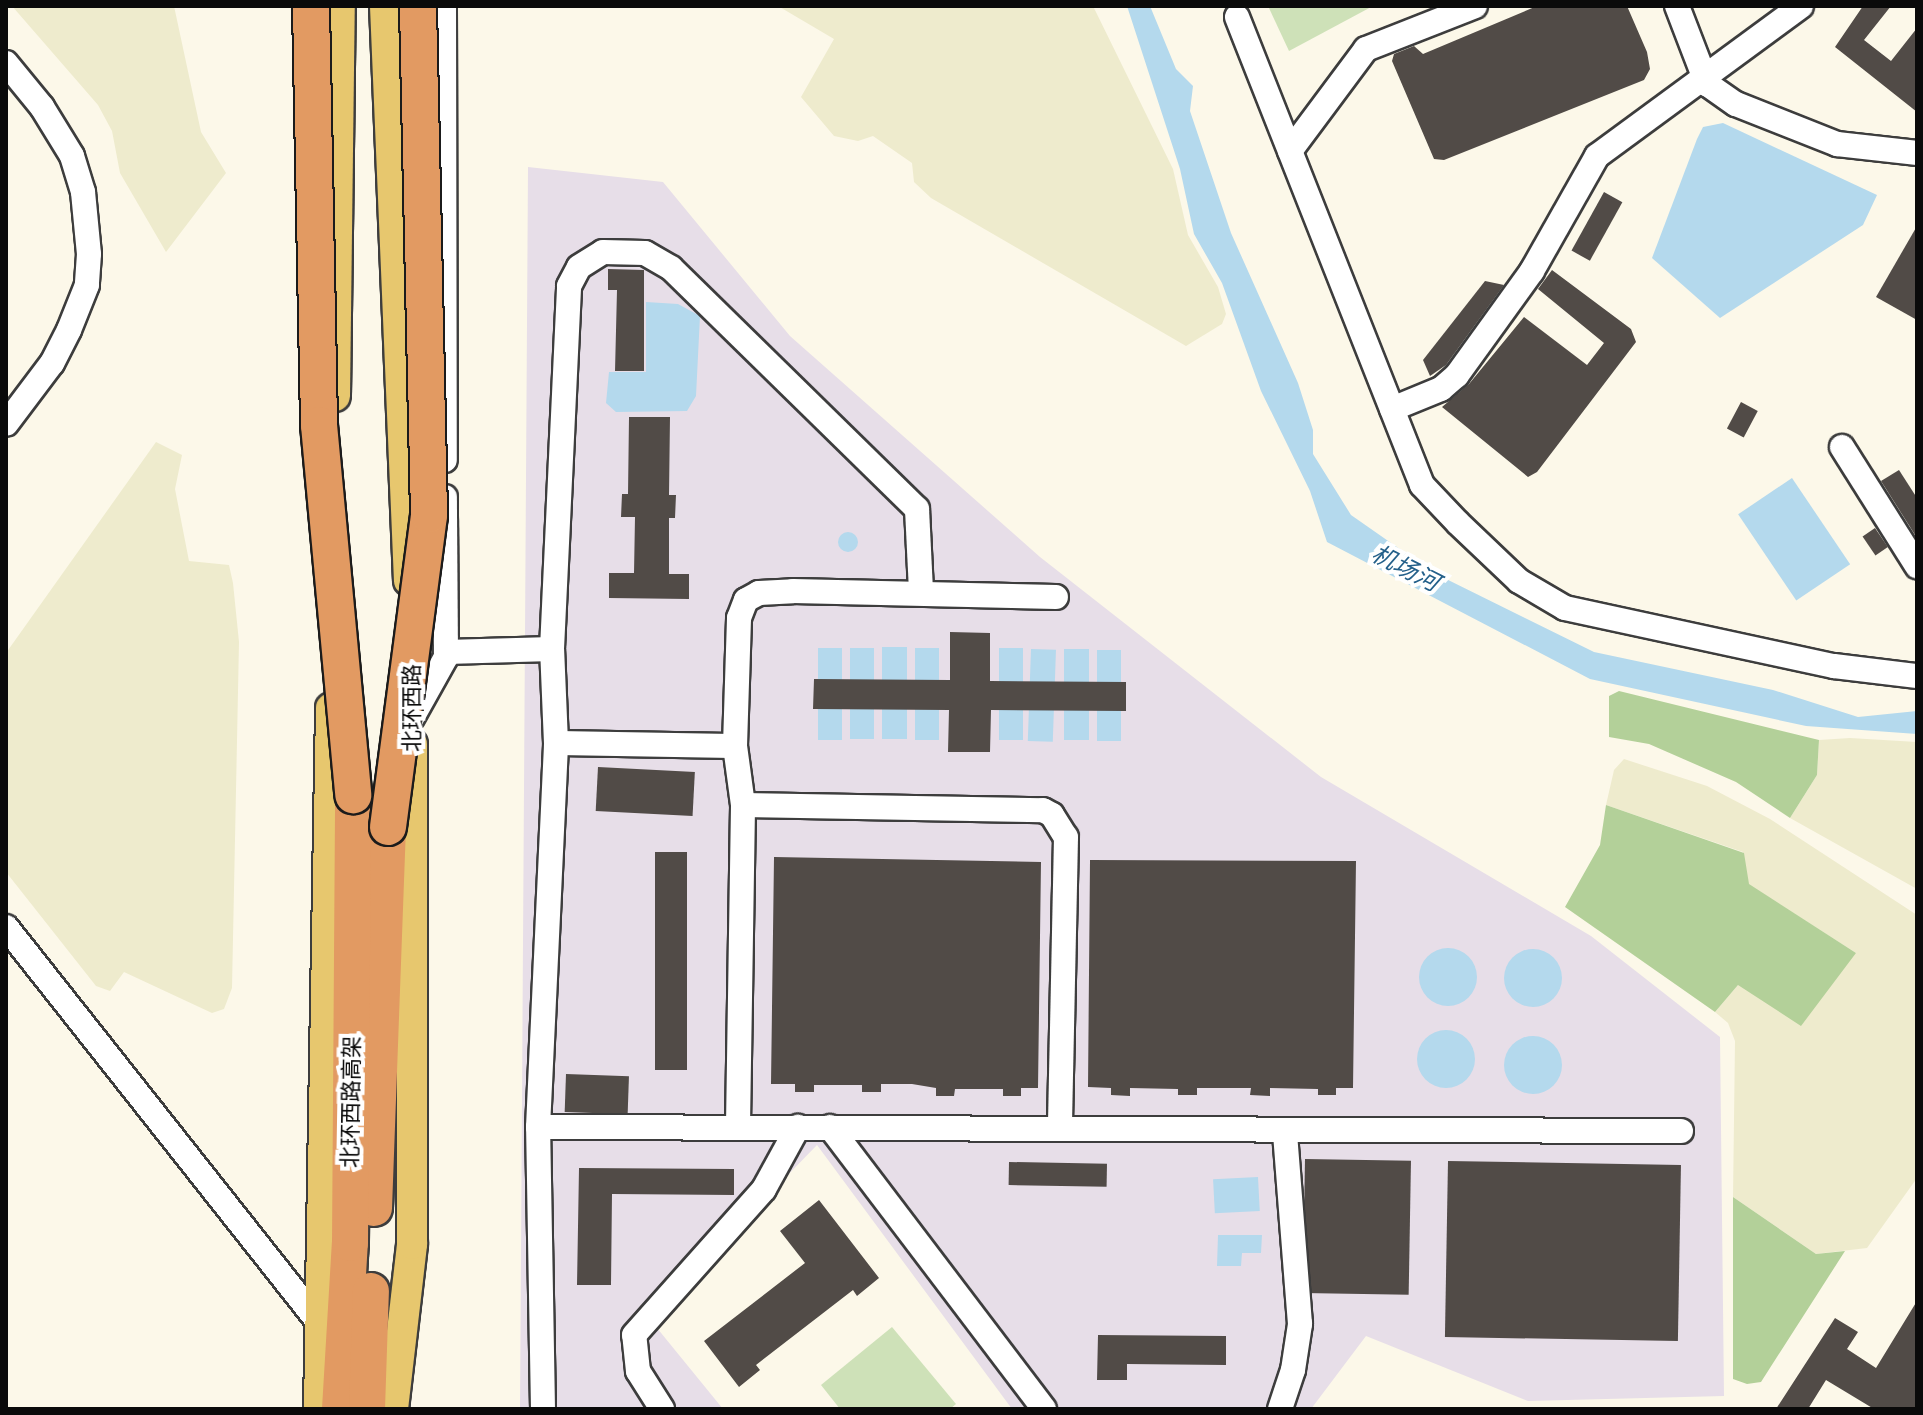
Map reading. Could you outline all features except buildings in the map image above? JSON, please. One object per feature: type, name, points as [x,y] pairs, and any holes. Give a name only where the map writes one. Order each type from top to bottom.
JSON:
[{"type":"highway","name":"北环西路高架","points":[[311,6],[319,425],[353,795],[350,1243],[340,1409]]},
{"type":"highway","name":"北环西路高架","points":[[367,1409],[388,827],[429,515],[418,6]]},
{"type":"main road","points":[[319,1409],[324,1329],[340,6]]},
{"type":"main road","name":"北环西路","points":[[385,6],[412,718],[412,1244],[393,1409]]},
{"type":"street","points":[[412,718],[446,652],[444,6]]},
{"type":"street","points":[[1290,151],[1366,49],[1475,6]]},
{"type":"street","points":[[1677,6],[1704,77],[1736,104],[1786,128],[1837,144],[1917,153]]},
{"type":"street","points":[[1392,409],[1441,389],[1457,375],[1532,271],[1597,156],[1801,6]]},
{"type":"street","points":[[1237,17],[1422,485],[1519,581],[1565,608],[1834,666],[1917,676]]},
{"type":"street","points":[[6,63],[51,119],[72,156],[83,192],[89,254],[87,285],[69,330],[38,384],[6,424]]},
{"type":"street","points":[[543,1409],[538,1127],[556,743],[552,649],[569,286],[586,260],[603,252],[660,258],[917,509],[921,591]]},
{"type":"street","points":[[1842,447],[1917,566]]},
{"type":"street","points":[[738,1125],[743,805],[735,746],[739,618],[746,600],[759,593],[921,591],[1056,597]]},
{"type":"street","points":[[446,652],[552,649]]},
{"type":"street","points":[[556,743],[735,746]]},
{"type":"street","points":[[743,805],[1043,810],[1052,815],[1066,837],[1060,1126]]},
{"type":"street","points":[[6,927],[324,1329]]},
{"type":"street","points":[[538,1127],[1060,1126],[1285,1133],[1399,1126],[1681,1131]]},
{"type":"street","points":[[662,1409],[638,1371],[634,1335],[764,1189],[798,1127]]},
{"type":"street","points":[[830,1127],[1044,1409]]},
{"type":"street","points":[[1280,1409],[1293,1370],[1300,1324],[1285,1133]]},
{"type":"shaded area","points":[[12,6],[174,6],[201,132],[226,173],[166,252],[120,173],[112,131],[98,105]]},
{"type":"shaded area","points":[[778,6],[1093,6],[1173,169],[1188,235],[1218,287],[1226,314],[1222,324],[1186,346],[931,198],[914,182],[912,163],[873,136],[858,141],[834,136],[801,97],[834,39]]},
{"type":"shaded area","points":[[528,167],[663,182],[790,336],[1040,557],[1321,777],[1591,936],[1720,1037],[1724,1396],[1528,1401],[1366,1336],[1311,1409],[1012,1409],[817,1145],[671,1295],[657,1328],[723,1409],[520,1409]]},
{"type":"shaded area","points":[[156,442],[182,455],[175,489],[189,561],[229,565],[239,642],[232,988],[224,1009],[212,1013],[124,972],[110,991],[96,986],[6,872],[6,653]]},
{"type":"shaded area","points":[[1850,738],[1917,742],[1917,889],[1790,818],[1817,775],[1819,740]]},
{"type":"shaded area","points":[[1624,759],[1707,786],[1770,819],[1917,915],[1917,1178],[1867,1248],[1816,1254],[1733,1197],[1735,1041],[1728,1023],[1715,1012],[1738,985],[1856,953],[1748,884],[1743,852],[1606,805],[1614,770]]},
{"type":"green space","points":[[1268,6],[1373,6],[1289,51]]},
{"type":"green space","points":[[1619,691],[1819,740],[1817,775],[1790,818],[1736,782],[1649,744],[1609,737],[1609,696]]},
{"type":"green space","points":[[1606,805],[1744,853],[1749,884],[1856,953],[1801,1026],[1738,985],[1715,1012],[1565,907],[1600,845]]},
{"type":"green space","points":[[1733,1197],[1816,1254],[1845,1251],[1761,1382],[1747,1384],[1733,1379]]},
{"type":"green space","points":[[892,1327],[956,1404],[950,1409],[840,1409],[821,1385]]},
{"type":"water","name":"机场河","points":[[1127,6],[1150,6],[1176,69],[1193,86],[1190,111],[1231,233],[1298,383],[1313,430],[1313,454],[1351,515],[1434,573],[1594,652],[1773,690],[1858,717],[1917,711],[1917,734],[1806,726],[1590,679],[1327,542],[1310,491],[1261,391],[1222,283],[1194,234],[1180,169]]},
{"type":"water","points":[[1723,123],[1877,195],[1863,225],[1720,318],[1652,258],[1703,127]]},
{"type":"water","points":[[646,302],[678,304],[700,316],[696,396],[687,411],[616,412],[606,403],[609,372],[646,372]]},
{"type":"water","points":[[1792,478],[1850,564],[1796,601],[1738,514]]},
{"type":"water","points":[[848,532],[855,535],[858,542],[855,549],[848,552],[841,549],[838,542],[841,535]]},
{"type":"water","points":[[882,647],[907,647],[907,739],[882,739]]},
{"type":"water","points":[[818,648],[842,648],[842,740],[818,740]]},
{"type":"water","points":[[850,648],[874,648],[874,739],[850,739]]},
{"type":"water","points":[[915,648],[939,648],[939,740],[915,740]]},
{"type":"water","points":[[999,648],[1023,648],[1023,740],[999,740]]},
{"type":"water","points":[[1031,649],[1056,650],[1053,742],[1028,741]]},
{"type":"water","points":[[1064,649],[1089,649],[1089,740],[1064,740]]},
{"type":"water","points":[[1097,650],[1121,650],[1121,741],[1097,741]]},
{"type":"water","points":[[1448,948],[1459,950],[1468,957],[1475,966],[1475,988],[1468,997],[1459,1004],[1448,1006],[1437,1004],[1428,997],[1421,988],[1419,977],[1421,966],[1428,957],[1437,950]]},
{"type":"water","points":[[1533,949],[1544,951],[1553,958],[1560,967],[1560,989],[1553,998],[1544,1005],[1533,1007],[1522,1005],[1513,998],[1506,989],[1504,978],[1506,967],[1513,958],[1522,951]]},
{"type":"water","points":[[1446,1030],[1457,1032],[1466,1039],[1473,1048],[1473,1070],[1466,1079],[1457,1086],[1446,1088],[1435,1086],[1426,1079],[1419,1070],[1417,1059],[1419,1048],[1426,1039],[1435,1032]]},
{"type":"water","points":[[1533,1036],[1544,1038],[1553,1045],[1560,1054],[1560,1076],[1553,1085],[1544,1092],[1533,1094],[1522,1092],[1513,1085],[1506,1076],[1504,1065],[1506,1054],[1513,1045],[1522,1038]]},
{"type":"water","points":[[1258,1177],[1260,1211],[1215,1213],[1213,1179]]},
{"type":"water","points":[[1218,1235],[1262,1235],[1261,1253],[1242,1253],[1241,1266],[1217,1266]]}]
